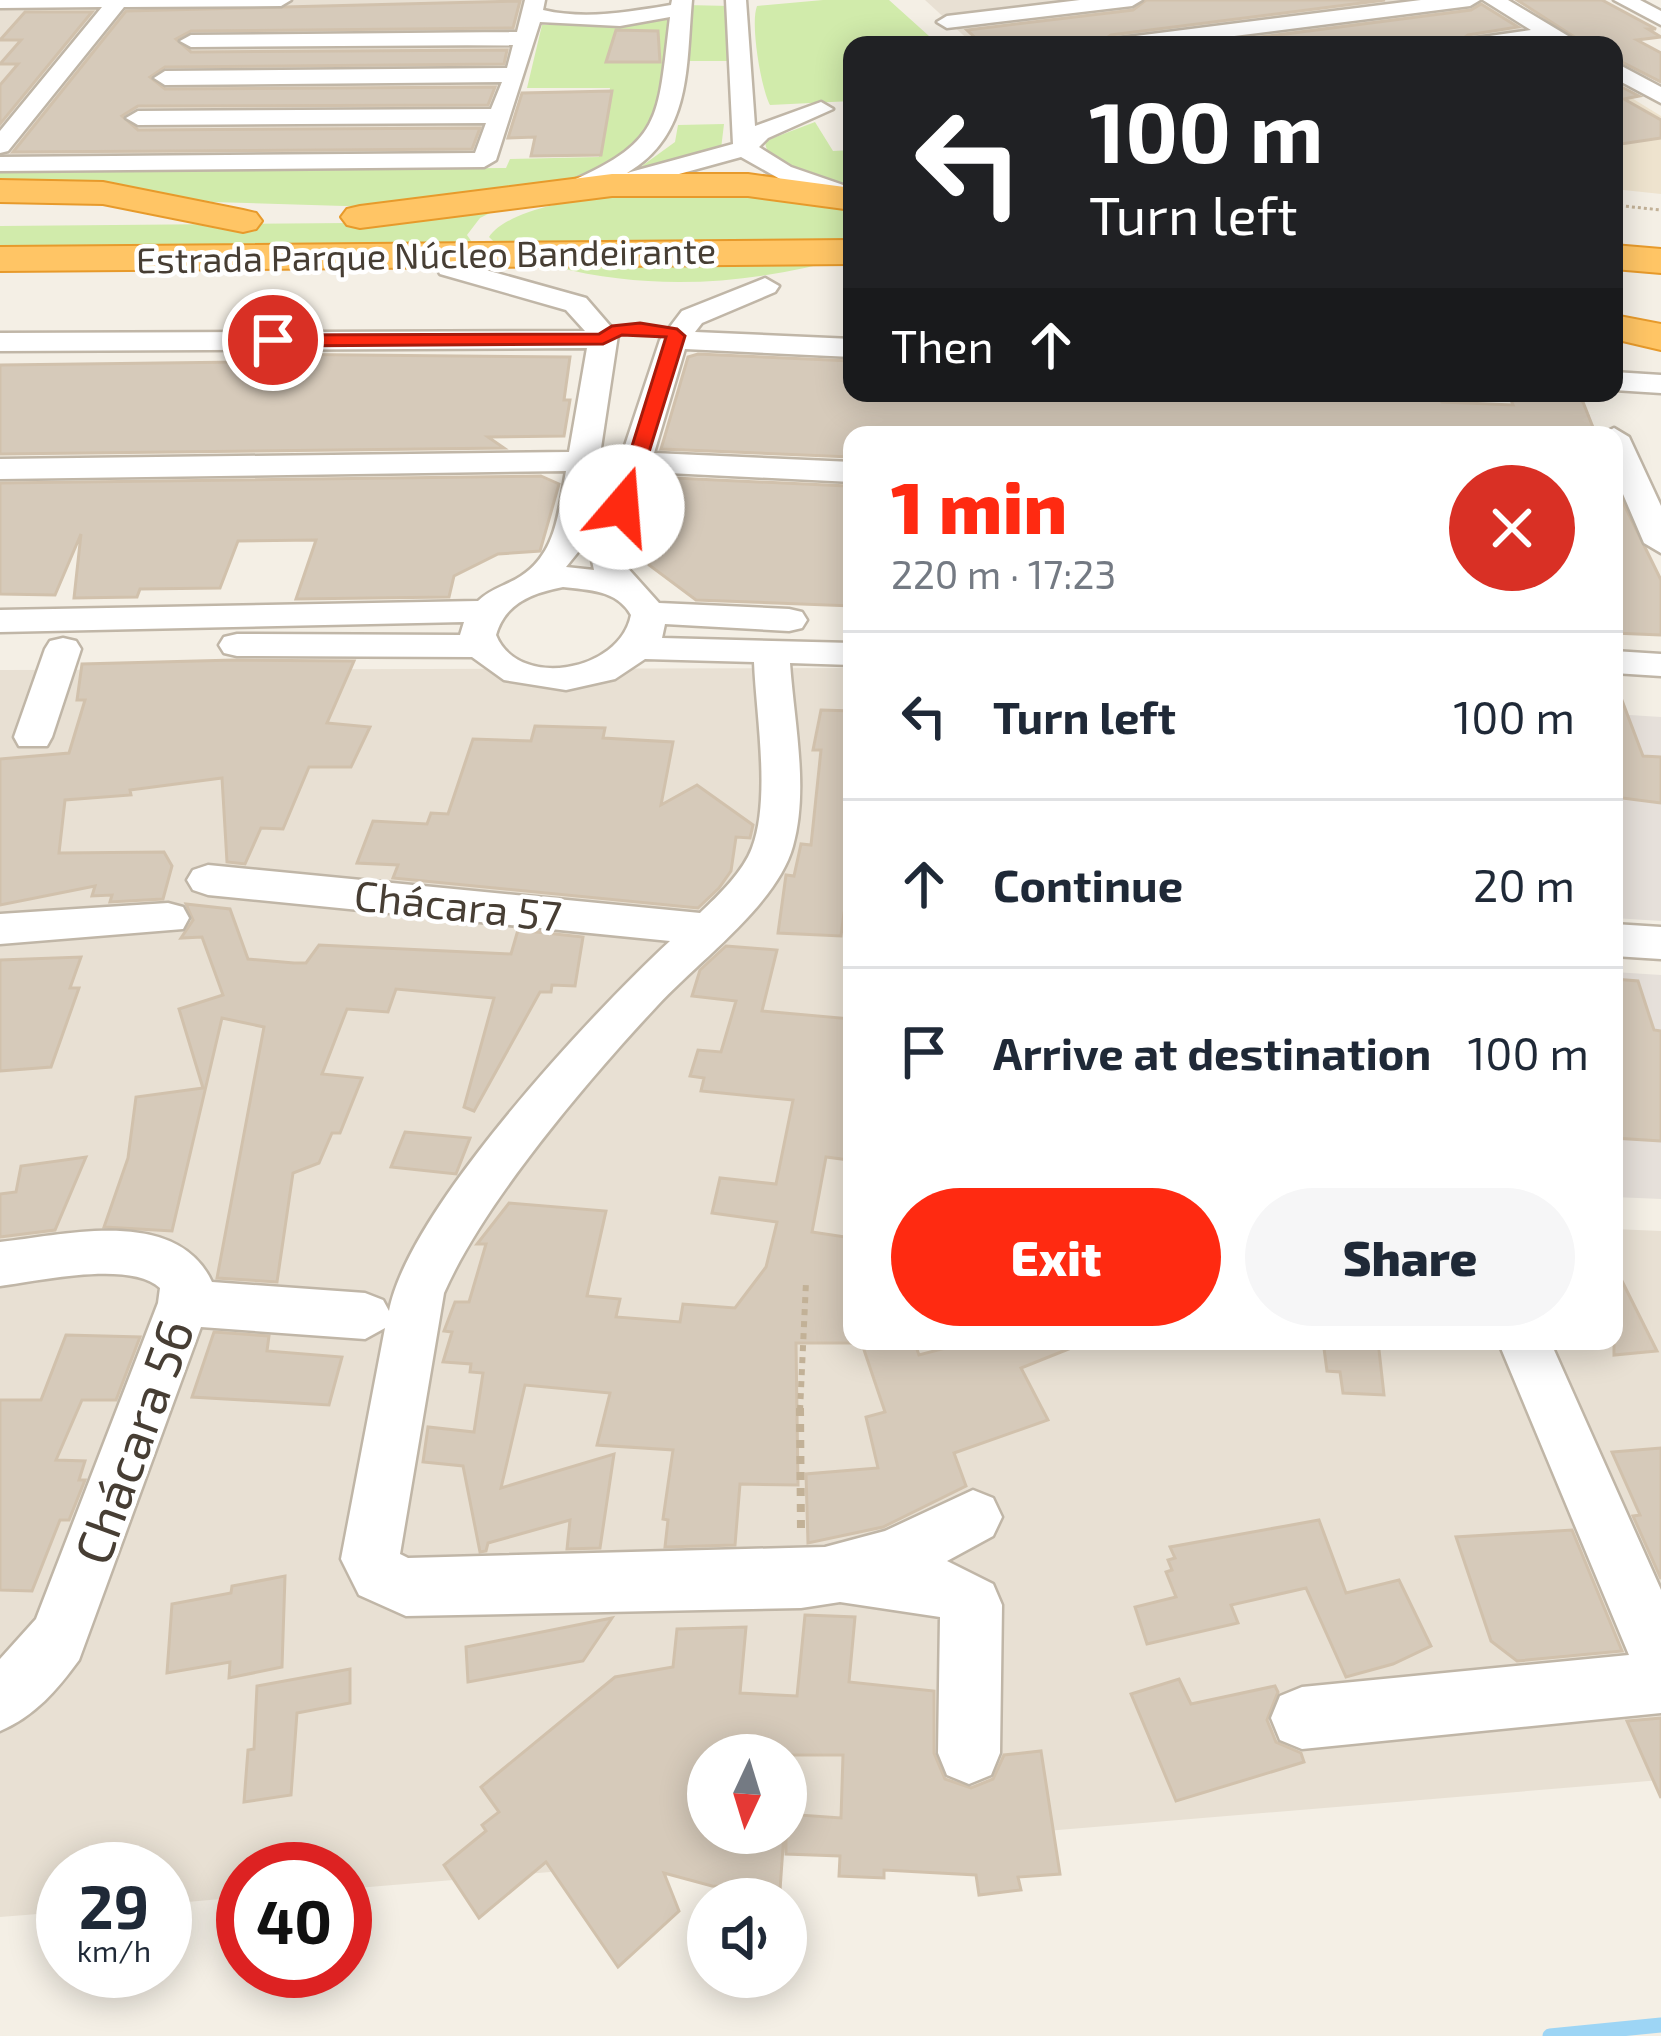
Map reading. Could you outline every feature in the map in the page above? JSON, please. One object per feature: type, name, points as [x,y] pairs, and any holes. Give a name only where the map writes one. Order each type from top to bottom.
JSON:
[{"type":"highway","points":[[331,237],[613,185],[748,185],[843,197]]},
{"type":"highway","points":[[0,191],[103,194],[185,206],[243,221]]},
{"type":"highway","name":"Estrada Parque Núcleo Bandeirante","points":[[0,259],[205,258],[331,237],[843,219]]},
{"type":"highway","name":"Estrada Parque Núcleo Bandeirante","points":[[0,223],[243,221],[331,237],[843,252]]},
{"type":"highway","points":[[1623,229],[1661,227]]},
{"type":"highway","points":[[331,237],[450,268],[632,287],[765,286],[843,275]]},
{"type":"highway","points":[[35,298],[135,279],[205,258]]},
{"type":"highway","points":[[1623,258],[1661,261]]},
{"type":"highway","points":[[1623,293],[1661,296]]},
{"type":"highway","points":[[1623,329],[1661,337]]},
{"type":"street","points":[[107,163],[217,0]]},
{"type":"street","points":[[0,2],[280,0]]},
{"type":"street","points":[[191,40],[531,18],[620,20],[683,3],[735,0],[731,113],[745,148],[801,181],[843,195]]},
{"type":"street","points":[[963,36],[941,16],[1132,0]]},
{"type":"street","points":[[1184,36],[1470,0]]},
{"type":"street","points":[[1492,0],[1557,36]]},
{"type":"street","points":[[1624,0],[1661,19]]},
{"type":"street","points":[[0,146],[118,1]]},
{"type":"street","points":[[0,28],[24,2]]},
{"type":"street","points":[[569,191],[640,158],[678,115],[683,3]]},
{"type":"street","points":[[0,164],[485,160],[531,18]]},
{"type":"street","points":[[165,78],[515,75]]},
{"type":"street","points":[[1623,77],[1661,96]]},
{"type":"street","points":[[613,185],[745,148],[770,128],[834,109],[731,113]]},
{"type":"street","points":[[138,118],[500,116]]},
{"type":"street","points":[[450,268],[577,304],[638,339],[765,286]]},
{"type":"street","points":[[534,583],[570,541],[586,461],[638,339]]},
{"type":"street","points":[[623,587],[607,563],[637,462],[638,339]]},
{"type":"street","points":[[0,342],[638,339],[843,348]]},
{"type":"street","points":[[1623,383],[1657,392]]},
{"type":"street","points":[[0,470],[586,461]]},
{"type":"street","points":[[637,462],[843,472]]},
{"type":"street","points":[[1623,476],[1630,508],[1661,543]]},
{"type":"street","points":[[645,631],[641,599],[623,587],[586,577],[534,583],[501,598],[484,629],[494,661],[540,678],[597,673],[645,631],[843,624]]},
{"type":"street","points":[[0,621],[246,629],[484,629]]},
{"type":"street","points":[[0,651],[63,649],[246,629]]},
{"type":"street","points":[[645,631],[771,649],[843,653]]},
{"type":"street","points":[[33,737],[63,649]]},
{"type":"street","points":[[771,649],[780,801],[772,850],[737,903],[642,993],[538,1114],[439,1247],[418,1293],[370,1558],[380,1576],[406,1587],[821,1577],[960,1593],[972,1604],[969,1753]]},
{"type":"street","points":[[1623,663],[1661,665]]},
{"type":"street","points":[[1623,693],[1661,695]]},
{"type":"street","name":"Chácara 57","points":[[208,880],[708,929]]},
{"type":"street","points":[[0,929],[168,918]]},
{"type":"street","points":[[1623,941],[1661,943]]},
{"type":"street","name":"Chácara 56","points":[[0,1264],[140,1252],[179,1269],[186,1282],[184,1303],[58,1639],[37,1667],[0,1700]]},
{"type":"street","points":[[184,1303],[365,1316]]},
{"type":"street","points":[[1528,1350],[1661,1659]]},
{"type":"street","points":[[821,1577],[888,1561],[974,1517]]},
{"type":"street","points":[[1302,1718],[1661,1682]]},
{"type":"path","points":[[1623,207],[1661,210]]},
{"type":"path","points":[[806,1282],[800,1342],[821,1577]]},
{"type":"shaded area","points":[[0,0],[525,0],[479,152],[0,159]]},
{"type":"shaded area","points":[[925,0],[1493,0],[1557,36],[964,36]]},
{"type":"shaded area","points":[[1623,93],[1661,116],[1661,194],[1623,190]]},
{"type":"shaded area","points":[[843,668],[843,1350],[1623,1350],[1623,1229],[1661,1231],[1661,1780],[807,1851],[807,1734],[687,1734],[687,1854],[768,1854],[372,1887],[372,1842],[216,1842],[216,1899],[192,1902],[192,1842],[36,1842],[36,1914],[0,1917],[0,670]]},
{"type":"shaded area","points":[[1623,715],[1661,717],[1661,921],[1623,919]]},
{"type":"shaded area","points":[[1623,973],[1661,975],[1661,1199],[1623,1197]]},
{"type":"green space","points":[[889,0],[929,36],[843,36],[843,101],[770,105],[758,56],[757,6]]},
{"type":"green space","points":[[686,5],[730,6],[728,61],[689,61]]},
{"type":"green space","points":[[671,11],[655,136],[578,181],[377,207],[212,202],[127,188],[0,178],[0,170],[506,168],[510,159],[599,157],[610,88],[527,88],[542,25],[639,25],[641,12]]},
{"type":"green space","points":[[815,122],[833,151],[843,150],[843,187],[786,169],[768,153],[765,141]]},
{"type":"green space","points":[[724,124],[721,149],[635,171],[675,142],[678,125]]},
{"type":"green space","points":[[702,188],[843,209],[843,258],[742,278],[631,280],[530,260],[489,237],[504,223],[527,213],[621,194]]},
{"type":"green space","points":[[494,211],[480,218],[467,235],[480,254],[0,248],[0,226],[350,223]]},
{"type":"building","points":[[1146,0],[1385,0],[1110,36],[973,36],[967,30],[1133,10]]},
{"type":"building","points":[[1517,0],[1602,0],[1656,29],[1648,29],[1661,37],[1637,40],[1661,53],[1661,82],[1623,63],[1623,36],[1573,36]]},
{"type":"building","points":[[520,1],[513,28],[191,31],[176,39],[191,52],[507,50],[504,64],[165,67],[150,77],[165,89],[495,87],[488,105],[138,106],[122,116],[138,130],[480,128],[472,149],[13,152],[126,11]]},
{"type":"building","points":[[1481,4],[1518,27],[1467,36],[1269,36],[1471,10]]},
{"type":"building","points":[[25,12],[92,12],[0,124],[0,85],[18,64],[0,64],[21,40],[0,40]]},
{"type":"building","points":[[616,30],[658,31],[660,62],[606,62]]},
{"type":"building","points":[[1623,88],[1639,96],[1624,99],[1661,120],[1661,138],[1623,144]]},
{"type":"building","points":[[612,91],[601,155],[531,156],[535,137],[508,138],[522,93]]},
{"type":"building","points":[[244,354],[570,357],[564,436],[488,437],[504,448],[0,454],[0,365],[241,362]]},
{"type":"building","points":[[688,357],[843,361],[843,402],[1583,402],[1592,426],[843,426],[843,457],[661,449]]},
{"type":"building","points":[[541,476],[559,484],[540,551],[498,554],[454,576],[449,597],[296,599],[316,540],[238,541],[220,588],[140,589],[137,597],[74,598],[81,534],[55,595],[0,594],[0,483]]},
{"type":"building","points":[[653,477],[843,486],[843,606],[696,600],[649,565],[657,531],[635,530]]},
{"type":"building","points":[[1623,502],[1661,580],[1661,635],[1623,633]]},
{"type":"building","points":[[354,661],[327,723],[370,727],[351,767],[309,767],[283,829],[261,828],[245,864],[227,862],[222,778],[130,790],[131,795],[65,800],[59,853],[164,852],[172,866],[163,899],[110,902],[112,895],[92,896],[95,886],[0,905],[0,759],[69,753],[85,700],[77,700],[82,664]]},
{"type":"building","points":[[1623,703],[1643,756],[1661,757],[1661,803],[1623,798]]},
{"type":"building","points":[[821,710],[843,711],[841,936],[778,933],[786,875],[794,876],[801,844],[811,845],[821,750],[813,750]]},
{"type":"building","points":[[535,726],[605,728],[603,738],[673,742],[661,805],[697,785],[753,825],[750,838],[736,837],[731,871],[719,888],[698,908],[393,878],[398,865],[357,863],[373,821],[427,824],[431,813],[448,814],[473,739],[531,741]]},
{"type":"building","points":[[186,904],[230,909],[248,959],[294,963],[306,963],[319,945],[511,954],[518,930],[583,937],[575,986],[552,985],[551,992],[540,992],[474,1111],[464,1107],[494,998],[396,989],[388,1012],[347,1009],[322,1074],[362,1078],[340,1133],[332,1133],[319,1163],[293,1173],[277,1282],[217,1278],[264,1027],[222,1018],[172,1231],[104,1227],[128,1158],[136,1097],[203,1088],[179,1009],[223,995],[202,937],[181,938],[193,920]]},
{"type":"building","points":[[726,946],[777,950],[762,1011],[843,1018],[843,1159],[826,1157],[812,1232],[843,1237],[843,1343],[796,1343],[798,1485],[740,1484],[735,1545],[665,1547],[668,1520],[663,1519],[673,1450],[597,1445],[610,1393],[525,1385],[501,1488],[614,1454],[600,1548],[567,1549],[570,1520],[488,1543],[486,1551],[480,1552],[463,1466],[423,1462],[428,1427],[474,1432],[483,1373],[470,1372],[471,1364],[443,1362],[452,1332],[444,1331],[455,1302],[469,1302],[486,1244],[477,1244],[509,1203],[606,1211],[587,1296],[620,1299],[616,1317],[680,1322],[683,1304],[735,1308],[766,1267],[777,1222],[712,1213],[720,1178],[776,1184],[793,1100],[701,1091],[704,1078],[690,1076],[698,1050],[721,1052],[736,1001],[692,996],[700,970]]},
{"type":"building","points":[[81,957],[70,988],[79,988],[51,1067],[0,1071],[0,960]]},
{"type":"building","points":[[1623,980],[1638,981],[1654,1030],[1661,1031],[1661,1141],[1623,1139]]},
{"type":"building","points":[[405,1132],[470,1138],[456,1174],[391,1167]]},
{"type":"building","points":[[86,1157],[55,1230],[0,1237],[0,1194],[16,1192],[21,1166]]},
{"type":"building","points":[[1623,1283],[1657,1351],[1614,1355],[1614,1350],[1623,1350]]},
{"type":"building","points":[[214,1332],[269,1336],[267,1351],[342,1357],[329,1405],[192,1397]]},
{"type":"building","points":[[66,1335],[140,1337],[116,1400],[82,1400],[56,1460],[85,1461],[79,1480],[85,1480],[69,1520],[60,1520],[32,1591],[0,1590],[0,1400],[41,1400]]},
{"type":"building","points":[[864,1350],[917,1350],[919,1355],[938,1350],[1066,1350],[1021,1368],[1048,1420],[954,1453],[966,1486],[883,1527],[808,1543],[806,1474],[878,1468],[866,1417],[885,1412]]},
{"type":"building","points":[[1324,1350],[1379,1350],[1384,1395],[1343,1393],[1340,1372],[1327,1371]]},
{"type":"building","points":[[1661,1448],[1661,1579],[1612,1452]]},
{"type":"building","points":[[1319,1520],[1346,1593],[1399,1580],[1431,1646],[1393,1664],[1346,1677],[1306,1588],[1231,1605],[1238,1623],[1147,1644],[1135,1607],[1176,1597],[1166,1572],[1172,1570],[1168,1560],[1175,1558],[1170,1547]]},
{"type":"building","points":[[1572,1530],[1622,1651],[1517,1661],[1491,1641],[1456,1537]]},
{"type":"building","points":[[285,1576],[282,1667],[229,1678],[230,1662],[167,1673],[172,1604]]},
{"type":"building","points":[[805,1615],[855,1617],[849,1682],[934,1691],[934,1753],[945,1779],[971,1788],[993,1779],[1004,1755],[1041,1751],[1060,1874],[1018,1877],[1021,1890],[979,1895],[976,1875],[884,1870],[884,1878],[839,1876],[840,1856],[786,1854],[807,1854],[807,1816],[841,1818],[843,1755],[807,1755],[807,1734],[687,1734],[687,1854],[783,1854],[781,1878],[687,1879],[664,1873],[679,1911],[618,1967],[546,1862],[479,1918],[444,1865],[486,1831],[482,1825],[499,1812],[481,1787],[615,1677],[673,1667],[677,1629],[746,1627],[740,1693],[797,1696]]},
{"type":"building","points":[[612,1618],[583,1661],[468,1682],[466,1647]]},
{"type":"building","points":[[350,1669],[350,1703],[297,1713],[291,1795],[244,1802],[248,1750],[254,1749],[257,1686]]},
{"type":"building","points":[[1179,1679],[1191,1704],[1275,1686],[1278,1692],[1267,1720],[1276,1742],[1301,1753],[1304,1762],[1176,1801],[1131,1694]]},
{"type":"building","points":[[1661,1718],[1661,1798],[1627,1721]]},
{"type":"waterway","points":[[1550,2036],[1661,2025]]},
{"type":"route","points":[[273,340],[603,339],[618,330],[640,328],[670,333],[676,336],[622,507]]}]
